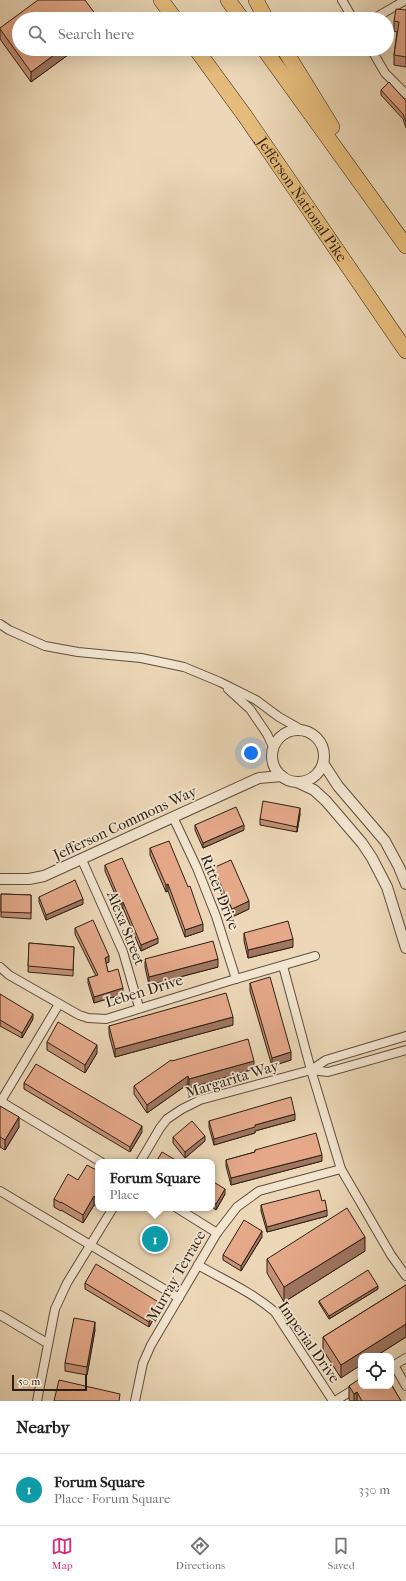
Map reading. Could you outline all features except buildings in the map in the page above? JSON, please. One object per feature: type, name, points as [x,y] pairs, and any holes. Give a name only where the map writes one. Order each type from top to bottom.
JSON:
[{"type":"highway","points":[[161,0],[170,12]]},
{"type":"highway","points":[[228,0],[237,12]]},
{"type":"highway","points":[[256,0],[262,12]]},
{"type":"highway","name":"Jefferson National Pike","points":[[201,56],[406,351]]},
{"type":"highway","points":[[269,56],[406,246]]},
{"type":"highway","points":[[288,56],[393,227]]},
{"type":"street","points":[[342,0],[349,12]]},
{"type":"street","points":[[385,12],[406,0]]},
{"type":"street","points":[[375,56],[385,73],[406,94]]},
{"type":"street","points":[[0,624],[9,630],[45,646],[78,652],[141,658],[184,667],[220,682],[256,700],[279,717],[310,733],[321,743],[324,750],[323,763],[320,771],[314,777],[306,781],[297,782]]},
{"type":"street","points":[[220,682],[250,709],[267,734],[274,749]]},
{"type":"street","points":[[302,730],[287,732],[276,742],[273,760],[275,766],[282,776],[314,790],[326,801],[362,843],[372,858],[387,887],[406,948]]},
{"type":"street","name":"Jefferson Commons Way","points":[[259,778],[273,760]]},
{"type":"street","points":[[323,763],[338,786],[385,841],[406,884]]},
{"type":"street","name":"Jefferson Commons Way","points":[[0,879],[29,879],[44,876],[82,860],[259,778],[282,776]]},
{"type":"street","name":"Ritter Drive","points":[[173,817],[197,868],[219,922],[236,979]]},
{"type":"street","name":"Alexa Street","points":[[82,860],[123,952],[139,1008]]},
{"type":"street","name":"Leben Drive","points":[[0,967],[9,975],[79,1015],[88,1018],[100,1019],[315,956]]},
{"type":"street","points":[[283,966],[311,1070],[341,1169],[391,1255],[406,1276]]},
{"type":"street","points":[[59,1004],[1,1101],[96,1159]]},
{"type":"street","name":"Margarita Way","points":[[142,1159],[167,1119],[200,1100],[311,1070],[326,1060],[406,1036]]},
{"type":"street","name":"Margarita Way","points":[[311,1070],[328,1072],[406,1050]]},
{"type":"street","name":"Murray Terrace","points":[[135,1401],[143,1363],[151,1345],[217,1233],[237,1206],[259,1192],[341,1169]]},
{"type":"street","points":[[0,1191],[179,1298]]},
{"type":"street","points":[[37,1401],[54,1309],[111,1211]]},
{"type":"street","points":[[182,1211],[217,1233]]},
{"type":"street","name":"Imperial Drive","points":[[198,1265],[257,1298],[275,1312],[334,1401]]},
{"type":"street","points":[[0,1315],[47,1343]]},
{"type":"street","points":[[394,1365],[406,1358]]},
{"type":"street","points":[[394,1368],[406,1386]]},
{"type":"street","points":[[334,1401],[358,1387]]},
{"type":"place","name":"Forum Square","points":[[155,1239]]}]
